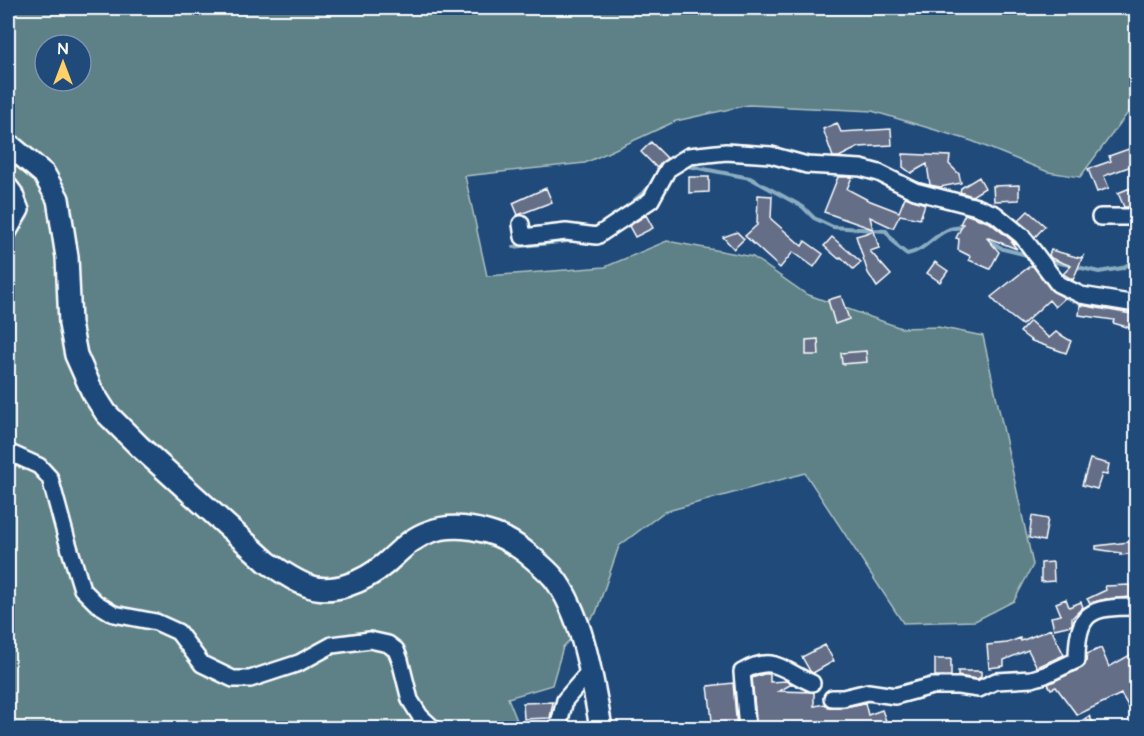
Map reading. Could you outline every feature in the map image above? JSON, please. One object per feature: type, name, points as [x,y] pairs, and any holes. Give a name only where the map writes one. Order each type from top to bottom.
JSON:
[{"type":"street","points":[[8,144],[44,174],[58,199],[67,257],[70,324],[76,355],[92,391],[106,413],[139,446],[267,562],[308,587],[336,588],[370,576],[400,549],[430,531],[462,527],[498,534],[519,546],[555,579],[571,609],[581,635],[601,729]]},
{"type":"street","points":[[521,224],[523,237],[566,232],[597,236],[651,200],[668,169],[689,156],[726,152],[771,155],[807,165],[861,168],[879,173],[915,191],[995,214],[1022,236],[1058,284],[1081,295],[1137,304]]},
{"type":"street","points":[[8,184],[21,210],[8,233]]},
{"type":"street","points":[[1100,217],[1137,217]]},
{"type":"street","points":[[8,452],[39,466],[50,478],[82,589],[96,603],[114,614],[156,622],[178,632],[202,664],[233,679],[250,679],[299,663],[332,645],[370,640],[388,644],[396,650],[400,660],[410,700],[420,716],[433,729]]},
{"type":"street","points":[[832,698],[843,698],[868,692],[895,696],[932,686],[979,689],[996,681],[1032,679],[1046,675],[1077,660],[1077,641],[1082,621],[1089,614],[1108,607],[1137,607]]},
{"type":"street","points":[[558,729],[565,700],[587,663]]},
{"type":"street","points":[[747,729],[742,672],[754,664],[777,663],[792,675],[812,683]]},
{"type":"green space","points":[[8,8],[1136,8],[1136,102],[1080,177],[1048,172],[972,141],[872,111],[748,105],[676,121],[585,163],[465,176],[487,276],[605,267],[667,241],[753,257],[806,294],[901,328],[938,327],[983,336],[1033,565],[1014,601],[975,621],[903,623],[805,473],[664,512],[619,546],[596,613],[563,647],[552,685],[508,698],[520,728],[8,728]]},
{"type":"building","points":[[837,123],[841,132],[891,129],[892,145],[859,147],[839,157],[833,157],[823,129]]},
{"type":"building","points":[[651,142],[667,158],[657,168],[641,152]]},
{"type":"building","points":[[1137,146],[1137,164],[1104,176],[1109,188],[1097,192],[1088,169],[1111,161],[1109,156]]},
{"type":"building","points":[[903,154],[950,156],[949,164],[959,174],[961,183],[940,187],[930,185],[927,164],[911,173],[903,167]]},
{"type":"building","points":[[689,177],[709,177],[709,192],[689,193]]},
{"type":"building","points":[[838,177],[852,177],[847,189],[899,212],[905,197],[925,204],[920,219],[900,215],[893,228],[870,217],[873,229],[824,212]]},
{"type":"building","points":[[979,177],[985,188],[972,196],[960,192],[961,188]]},
{"type":"building","points":[[1019,185],[1019,200],[994,201],[993,186]]},
{"type":"building","points":[[546,188],[552,202],[518,215],[513,203]]},
{"type":"building","points":[[1130,188],[1137,207],[1124,207],[1118,193]]},
{"type":"building","points":[[758,195],[772,196],[771,219],[802,246],[805,241],[823,254],[814,267],[793,252],[780,268],[745,236],[757,225]]},
{"type":"building","points":[[1028,211],[1045,226],[1035,237],[1018,221]]},
{"type":"building","points":[[965,214],[990,223],[1015,243],[1011,242],[1017,249],[986,237],[999,252],[990,269],[969,260],[970,256],[958,250],[959,239],[956,238]]},
{"type":"building","points":[[646,215],[653,228],[635,237],[629,226]]},
{"type":"building","points":[[874,231],[879,248],[870,251],[891,275],[877,287],[868,273],[856,236]]},
{"type":"building","points":[[737,232],[744,239],[734,249],[723,237]]},
{"type":"building","points":[[832,237],[861,262],[853,269],[841,257],[839,259],[824,246]]},
{"type":"building","points":[[1051,250],[1080,258],[1083,256],[1073,280],[1063,274],[1071,266],[1051,258],[1049,255]]},
{"type":"building","points":[[935,262],[948,271],[940,282],[927,273]]},
{"type":"building","points":[[1033,266],[1051,290],[1065,298],[1055,307],[1049,300],[1022,325],[991,297]]},
{"type":"building","points":[[841,296],[849,319],[835,324],[828,300]]},
{"type":"building","points":[[1080,305],[1137,315],[1137,330],[1113,323],[1114,320],[1079,315]]},
{"type":"building","points":[[1030,321],[1049,338],[1056,332],[1071,341],[1066,353],[1032,341],[1020,332]]},
{"type":"building","points":[[818,339],[819,355],[806,355],[806,340]]},
{"type":"building","points":[[866,351],[867,362],[842,364],[841,353]]},
{"type":"building","points":[[1090,459],[1109,464],[1107,475],[1102,474],[1097,489],[1082,485]]},
{"type":"building","points":[[1032,516],[1048,519],[1044,541],[1029,538]]},
{"type":"building","points":[[1137,541],[1137,553],[1120,555],[1121,553],[1096,549],[1096,546]]},
{"type":"building","points":[[1053,562],[1054,581],[1041,582],[1041,563]]},
{"type":"building","points":[[1130,585],[1131,597],[1090,603],[1087,599],[1106,590],[1105,586]]},
{"type":"building","points":[[1066,599],[1069,607],[1081,602],[1083,607],[1072,618],[1072,625],[1054,629],[1051,617],[1061,615],[1056,603]]},
{"type":"building","points":[[1051,629],[1064,655],[1037,667],[1028,650],[1004,660],[1004,666],[989,668],[987,645],[1007,643],[1020,638],[1021,641]]},
{"type":"building","points":[[825,645],[834,661],[813,673],[802,657]]},
{"type":"building","points":[[1101,648],[1109,667],[1137,651],[1137,721],[1121,694],[1077,715],[1056,687],[1051,689],[1048,684],[1082,668],[1085,665],[1087,654]]},
{"type":"building","points":[[935,659],[951,659],[951,676],[935,676]]},
{"type":"building","points":[[958,671],[981,671],[981,677],[977,679],[958,676]]},
{"type":"building","points":[[770,674],[770,682],[786,681],[792,684],[779,691],[814,692],[814,706],[825,704],[828,707],[840,708],[865,703],[868,715],[882,710],[889,729],[757,729],[752,678]]},
{"type":"building","points":[[733,683],[737,729],[713,729],[708,686]]},
{"type":"building","points":[[553,702],[550,718],[524,719],[523,703]]},
{"type":"building","points":[[1089,716],[1097,729],[1069,729]]},
{"type":"waterway","points":[[683,165],[750,178],[803,207],[814,218],[833,227],[886,231],[897,246],[907,254],[922,248],[941,233],[956,228],[966,228]]},
{"type":"waterway","points":[[627,210],[652,184]]},
{"type":"waterway","points":[[513,247],[578,240]]},
{"type":"waterway","points":[[988,240],[1003,249],[1031,256]]},
{"type":"waterway","points":[[1047,260],[1099,272],[1122,268],[1136,260]]}]
